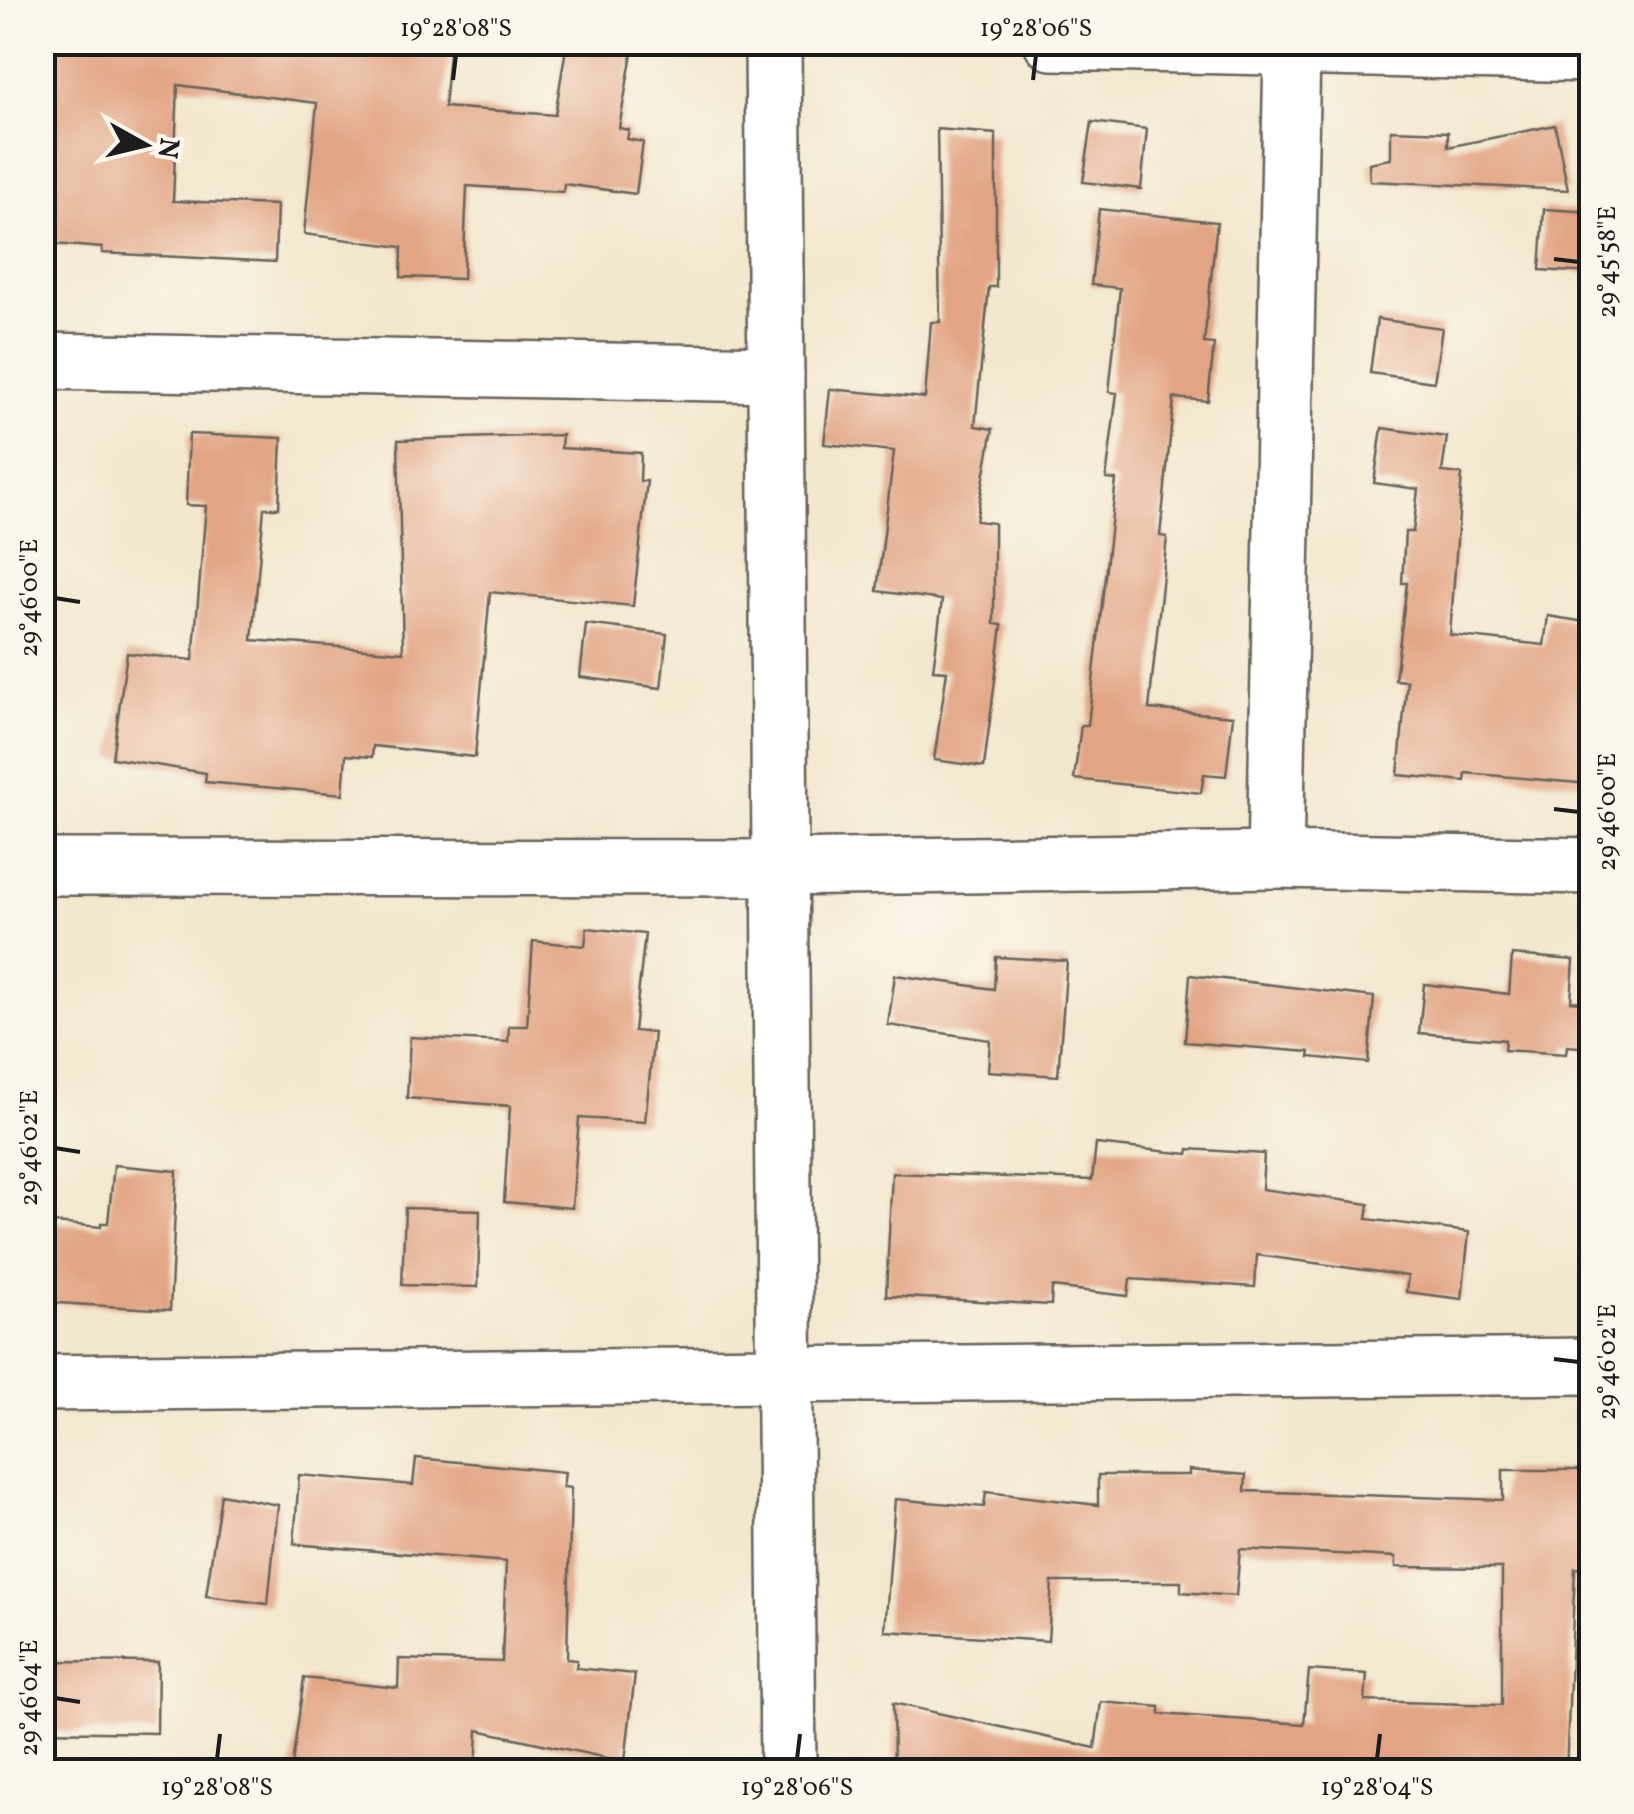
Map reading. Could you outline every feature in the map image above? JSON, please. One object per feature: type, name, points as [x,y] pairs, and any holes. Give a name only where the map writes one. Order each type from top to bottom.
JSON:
[{"type":"street","points":[[774,42],[788,1772]]},
{"type":"street","points":[[1052,42],[1592,54]]},
{"type":"street","points":[[1275,860],[1292,50]]},
{"type":"street","points":[[42,361],[776,374]]},
{"type":"street","points":[[42,867],[778,868],[1275,860],[1592,866]]},
{"type":"street","points":[[42,1384],[784,1372],[1592,1366]]},
{"type":"building","points":[[42,42],[450,42],[444,107],[555,115],[567,42],[634,42],[619,128],[629,130],[627,139],[643,142],[636,194],[564,184],[563,192],[467,186],[463,279],[401,277],[402,247],[304,234],[317,103],[178,85],[173,201],[277,205],[275,262],[102,253],[102,248],[42,243]]},
{"type":"building","points":[[1092,122],[1147,129],[1141,189],[1083,182]]},
{"type":"building","points":[[1555,125],[1568,190],[1370,181],[1369,163],[1391,159],[1391,130],[1448,132],[1448,147]]},
{"type":"building","points":[[937,129],[996,134],[996,287],[989,287],[975,426],[993,429],[976,521],[994,523],[994,624],[1002,625],[984,767],[934,760],[947,671],[933,670],[942,600],[877,591],[894,451],[824,444],[830,389],[925,398],[931,322],[940,322]]},
{"type":"building","points":[[1099,209],[1217,222],[1204,343],[1214,344],[1208,401],[1174,398],[1160,536],[1167,537],[1149,709],[1233,716],[1226,776],[1204,774],[1201,793],[1074,779],[1081,725],[1088,725],[1116,480],[1106,479],[1117,393],[1109,392],[1120,288],[1091,285]]},
{"type":"building","points":[[1544,209],[1592,212],[1592,273],[1540,270]]},
{"type":"building","points":[[1377,319],[1442,328],[1434,382],[1370,373]]},
{"type":"building","points":[[1382,428],[1447,437],[1442,472],[1462,474],[1450,635],[1544,645],[1548,616],[1592,623],[1589,784],[1466,773],[1465,781],[1398,775],[1407,681],[1395,680],[1407,583],[1402,583],[1405,532],[1413,532],[1418,489],[1374,483]]},
{"type":"building","points":[[189,434],[282,438],[279,508],[264,508],[252,640],[403,652],[398,440],[562,435],[561,448],[641,453],[640,481],[647,481],[633,606],[490,592],[475,757],[373,746],[372,757],[346,755],[343,794],[205,782],[206,773],[112,758],[127,653],[193,660],[206,506],[186,505]]},
{"type":"building","points":[[586,624],[667,634],[661,688],[580,677]]},
{"type":"building","points":[[587,928],[645,934],[634,1031],[654,1033],[645,1122],[579,1118],[572,1208],[504,1202],[510,1106],[407,1098],[410,1037],[508,1042],[509,1026],[527,1026],[533,941],[585,946]]},
{"type":"building","points":[[1512,955],[1574,960],[1571,1001],[1592,1003],[1592,1048],[1567,1046],[1566,1054],[1504,1050],[1505,1040],[1419,1033],[1424,984],[1509,994]]},
{"type":"building","points":[[996,957],[1067,961],[1058,1076],[988,1071],[990,1040],[888,1025],[895,975],[994,989]]},
{"type":"building","points":[[1190,975],[1374,997],[1368,1063],[1309,1057],[1310,1052],[1185,1042]]},
{"type":"building","points":[[1096,1144],[1188,1154],[1189,1149],[1264,1154],[1262,1189],[1369,1204],[1367,1219],[1469,1232],[1462,1299],[1406,1292],[1408,1276],[1257,1255],[1255,1287],[1130,1279],[1128,1296],[1052,1287],[1051,1305],[886,1296],[892,1173],[1092,1180]]},
{"type":"building","points":[[114,1165],[177,1171],[170,1310],[42,1302],[42,1222],[101,1227],[101,1223],[108,1223]]},
{"type":"building","points":[[405,1208],[480,1210],[478,1287],[402,1285]]},
{"type":"building","points":[[416,1458],[565,1472],[563,1487],[571,1488],[567,1659],[577,1660],[576,1668],[635,1674],[625,1762],[478,1730],[476,1772],[291,1772],[304,1678],[398,1688],[399,1659],[502,1662],[506,1562],[294,1544],[299,1475],[413,1485]]},
{"type":"building","points":[[1189,1470],[1246,1475],[1245,1491],[1503,1500],[1503,1470],[1592,1470],[1592,1569],[1575,1568],[1566,1772],[1427,1766],[1427,1772],[894,1772],[893,1703],[1095,1748],[1101,1702],[1160,1707],[1160,1714],[1304,1724],[1309,1670],[1367,1674],[1365,1701],[1502,1705],[1502,1568],[1396,1567],[1396,1557],[1240,1549],[1236,1596],[1181,1592],[1181,1582],[1052,1582],[1048,1641],[885,1631],[895,1499],[984,1507],[986,1492],[1098,1505],[1098,1475],[1189,1475]]},
{"type":"building","points":[[221,1494],[278,1505],[268,1604],[206,1596]]},
{"type":"building","points":[[42,1661],[158,1662],[157,1733],[42,1731]]}]
